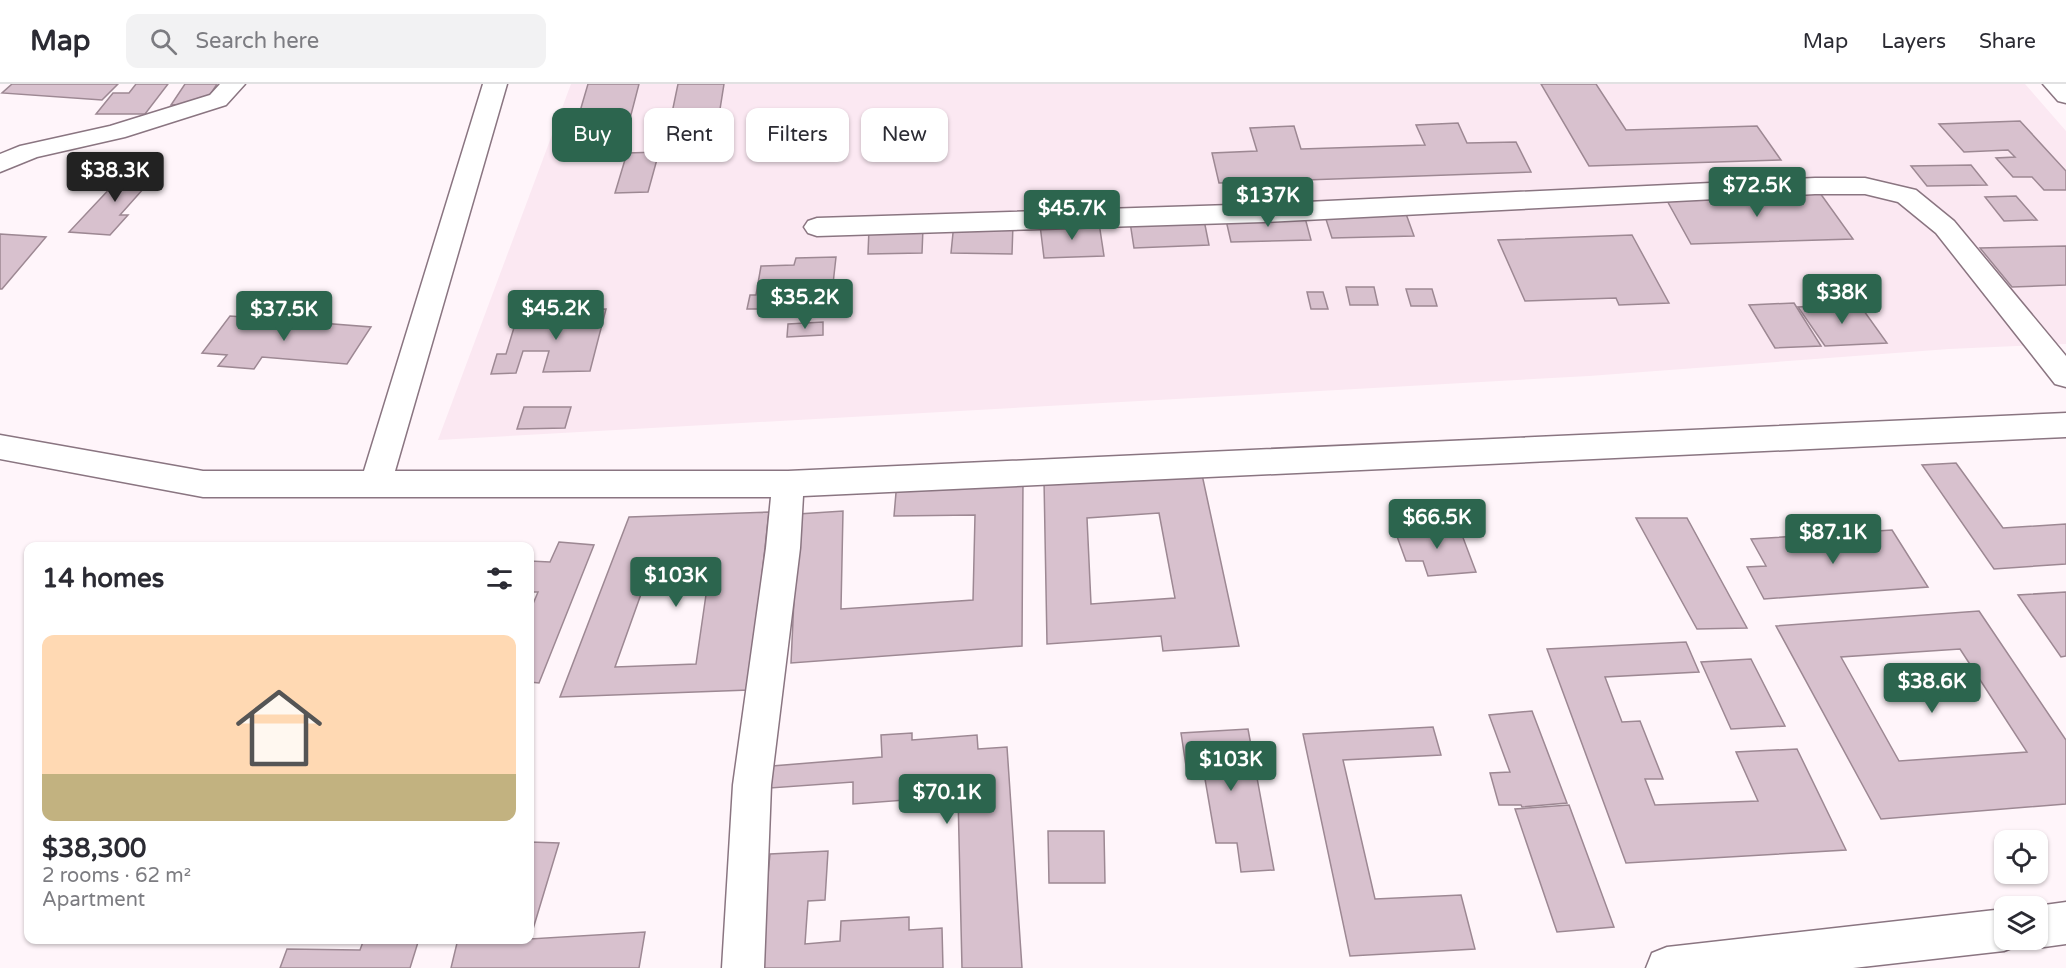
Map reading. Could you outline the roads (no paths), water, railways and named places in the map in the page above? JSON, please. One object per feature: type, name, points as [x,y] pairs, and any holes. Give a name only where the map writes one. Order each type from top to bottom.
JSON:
[{"type":"street","points":[[0,164],[29,151],[116,132],[218,100],[233,84]]},
{"type":"street","points":[[376,483],[495,84]]},
{"type":"street","points":[[2055,84],[2066,96]]},
{"type":"street","points":[[817,227],[1263,213],[1815,186],[1865,186],[1907,196],[1945,227],[2066,376]]},
{"type":"street","points":[[0,447],[203,484],[788,484],[2066,425]]},
{"type":"street","points":[[743,968],[752,785],[783,548],[788,484]]},
{"type":"street","points":[[2048,925],[2066,923]]},
{"type":"street","points":[[1667,968],[1994,931]]}]
